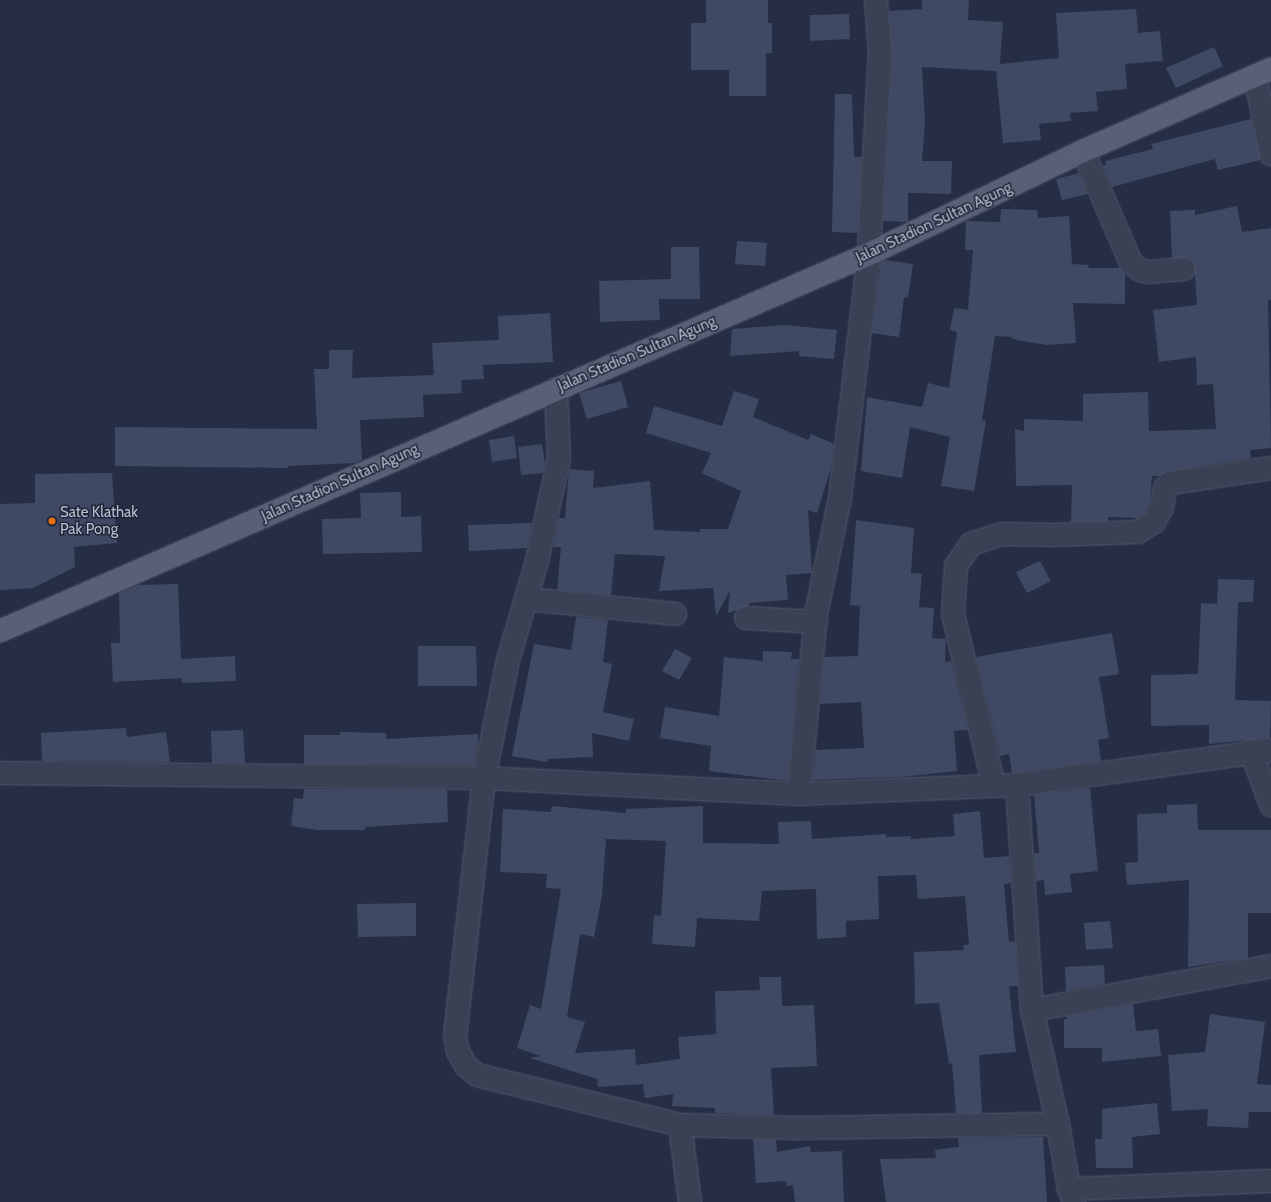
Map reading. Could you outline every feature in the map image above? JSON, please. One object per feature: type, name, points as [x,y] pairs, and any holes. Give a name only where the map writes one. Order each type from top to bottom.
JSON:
[{"type":"main road","name":"Jalan Stadion Sultan Agung","points":[[0,631],[556,388],[869,254],[1083,151],[1263,72]]},
{"type":"street","points":[[799,794],[816,622],[840,498],[869,254],[880,53],[876,0]]},
{"type":"street","points":[[1263,72],[1271,154]]},
{"type":"street","points":[[1083,151],[1131,263],[1140,270],[1149,272],[1184,269]]},
{"type":"street","points":[[556,388],[559,458],[537,561],[508,660],[484,778],[456,1035],[458,1052],[466,1066],[477,1074],[680,1125],[796,1128],[1058,1124]]},
{"type":"street","points":[[994,786],[953,614],[956,566],[971,544],[1001,534],[1053,535],[1138,532],[1154,522],[1162,507],[1165,488],[1170,483],[1271,468]]},
{"type":"street","points":[[526,599],[676,614]]},
{"type":"street","points":[[746,618],[816,622]]},
{"type":"street","points":[[0,773],[484,778],[799,794],[1017,785],[1261,750],[1271,805]]},
{"type":"street","points":[[1017,785],[1032,1010],[1058,1124],[1072,1196],[1271,1181]]},
{"type":"street","points":[[1032,1010],[1271,966]]},
{"type":"street","points":[[680,1125],[690,1202]]},
{"type":"building","points":[[706,0],[768,0],[768,23],[772,23],[772,53],[766,53],[766,96],[729,96],[729,70],[691,70],[691,23],[706,23]]},
{"type":"building","points":[[922,0],[969,0],[968,20],[1003,22],[1000,64],[1059,58],[1056,13],[1136,9],[1138,33],[1160,31],[1163,61],[1125,64],[1127,89],[1096,92],[1098,111],[1070,113],[1071,121],[1039,124],[1041,140],[1003,143],[996,71],[922,67],[925,122],[922,161],[952,161],[951,194],[908,193],[908,222],[883,221],[892,54],[889,11],[922,9]]},
{"type":"building","points":[[849,14],[850,39],[810,41],[810,15]]},
{"type":"building","points":[[1214,47],[1223,66],[1176,88],[1166,68]]},
{"type":"building","points":[[835,94],[852,94],[854,157],[862,157],[858,233],[832,232]]},
{"type":"building","points":[[1251,119],[1261,160],[1218,170],[1215,159],[1112,187],[1103,166],[1106,165],[1105,161],[1153,149],[1151,144]]},
{"type":"building","points":[[1079,173],[1088,194],[1062,200],[1056,179]]},
{"type":"building","points":[[1237,206],[1242,232],[1271,228],[1271,300],[1268,300],[1271,448],[1250,450],[1251,458],[1168,471],[1159,476],[1152,476],[1150,503],[1145,513],[1138,518],[1108,517],[1108,521],[1071,522],[1072,485],[1016,486],[1015,429],[1024,431],[1024,419],[1083,421],[1083,394],[1148,392],[1149,431],[1216,429],[1213,384],[1197,385],[1196,357],[1159,362],[1153,310],[1197,305],[1194,262],[1189,258],[1172,258],[1170,211],[1195,210],[1195,215]]},
{"type":"building","points":[[1001,209],[1037,210],[1038,218],[1069,216],[1072,264],[1089,265],[1088,268],[1120,268],[1125,274],[1125,304],[1073,303],[1076,343],[1047,345],[1012,339],[1012,337],[995,336],[982,420],[986,421],[974,491],[941,486],[950,437],[910,427],[902,478],[861,471],[867,397],[922,407],[928,383],[949,388],[957,332],[950,330],[954,308],[968,310],[973,250],[965,250],[966,221],[1000,222]]},
{"type":"building","points":[[737,241],[767,243],[765,266],[735,264]]},
{"type":"building","points":[[671,247],[699,247],[700,299],[659,299],[660,320],[600,322],[599,281],[671,279]]},
{"type":"building","points":[[885,260],[913,264],[908,298],[904,297],[899,337],[872,333],[881,262]]},
{"type":"building","points":[[550,313],[553,362],[483,365],[484,379],[461,380],[462,393],[423,395],[424,417],[360,420],[362,460],[355,463],[288,466],[288,468],[115,466],[115,427],[317,429],[314,369],[329,369],[329,350],[353,350],[352,378],[434,375],[432,343],[499,340],[498,316]]},
{"type":"building","points":[[784,325],[837,330],[834,359],[799,356],[799,351],[730,356],[732,329]]},
{"type":"building","points":[[621,381],[628,407],[587,419],[579,393]]},
{"type":"building","points":[[734,391],[759,399],[753,417],[808,440],[811,434],[834,444],[831,468],[817,513],[808,510],[812,573],[786,575],[788,600],[749,603],[749,606],[728,613],[730,591],[716,616],[713,588],[659,591],[665,556],[615,554],[611,595],[557,590],[561,547],[553,547],[559,518],[565,518],[569,469],[594,471],[593,488],[650,481],[654,530],[700,532],[700,529],[728,529],[741,491],[702,473],[711,453],[646,433],[654,406],[722,426]]},
{"type":"building","points":[[514,436],[517,458],[492,462],[489,440]]},
{"type":"building","points":[[542,444],[545,464],[543,473],[521,475],[518,447]]},
{"type":"building","points":[[112,473],[117,543],[74,547],[75,567],[33,588],[0,590],[0,504],[35,503],[35,474]]},
{"type":"building","points":[[401,492],[401,517],[421,516],[422,552],[323,554],[322,519],[361,518],[360,493]]},
{"type":"building","points":[[856,520],[914,528],[911,573],[922,574],[919,607],[934,608],[932,638],[946,639],[945,662],[951,661],[968,730],[954,731],[957,771],[901,777],[813,780],[816,750],[864,748],[861,702],[820,704],[824,657],[858,656],[860,606],[850,605]]},
{"type":"building","points":[[532,523],[527,548],[469,551],[468,525]]},
{"type":"building","points":[[1040,561],[1051,581],[1027,593],[1016,572]]},
{"type":"building","points":[[1218,579],[1254,580],[1253,602],[1238,602],[1235,700],[1271,701],[1270,738],[1209,744],[1209,725],[1151,726],[1151,675],[1198,674],[1201,603],[1217,604]]},
{"type":"building","points":[[178,584],[181,659],[235,656],[236,681],[182,683],[182,678],[113,682],[111,643],[120,643],[119,593],[137,585]]},
{"type":"building","points":[[576,617],[608,620],[603,662],[612,664],[603,712],[634,719],[629,741],[592,733],[593,757],[548,759],[547,762],[512,756],[534,644],[571,650]]},
{"type":"building","points":[[1112,633],[1119,674],[1099,677],[1109,738],[1098,740],[1101,761],[1012,773],[1009,754],[1000,756],[976,657]]},
{"type":"building","points":[[418,646],[476,646],[477,686],[418,686]]},
{"type":"building","points":[[675,649],[692,658],[679,680],[662,671]]},
{"type":"building","points":[[763,651],[792,652],[791,659],[799,659],[788,781],[709,771],[711,746],[660,738],[665,707],[719,716],[724,657],[763,661]]},
{"type":"building","points":[[126,728],[127,737],[166,732],[170,762],[42,761],[41,733]]},
{"type":"building","points":[[243,730],[245,763],[212,763],[211,731]]},
{"type":"building","points":[[340,732],[386,733],[386,739],[478,734],[478,744],[474,765],[304,764],[304,735],[340,735]]},
{"type":"building","points":[[1090,788],[1098,871],[1070,874],[1072,892],[1045,895],[1044,880],[1036,881],[1034,853],[1039,853],[1034,795]]},
{"type":"building","points":[[304,789],[447,790],[448,822],[365,827],[365,830],[318,830],[291,826],[294,798],[303,799]]},
{"type":"building","points":[[1197,804],[1198,830],[1271,830],[1271,913],[1248,913],[1248,958],[1188,967],[1189,880],[1127,885],[1125,863],[1138,862],[1137,814],[1167,813],[1167,805]]},
{"type":"building","points":[[552,806],[626,813],[626,809],[703,806],[703,843],[779,844],[778,822],[811,821],[812,839],[886,834],[886,837],[911,836],[911,839],[955,836],[953,814],[980,811],[984,858],[1009,856],[1011,883],[1004,884],[1009,942],[1015,941],[1018,986],[1009,986],[1016,1052],[979,1055],[982,1113],[956,1113],[952,1063],[949,1064],[939,1003],[915,1004],[914,952],[964,950],[963,945],[969,945],[965,896],[918,899],[916,875],[878,876],[879,919],[846,921],[846,937],[817,939],[816,889],[762,891],[759,921],[697,918],[695,947],[652,944],[654,915],[661,916],[666,841],[606,839],[602,895],[594,937],[580,934],[567,1017],[585,1022],[575,1053],[635,1049],[636,1065],[680,1059],[678,1037],[716,1034],[715,991],[760,990],[759,977],[781,977],[782,1006],[814,1005],[817,1066],[771,1068],[774,1115],[715,1113],[715,1108],[672,1106],[673,1094],[645,1098],[643,1084],[598,1087],[597,1079],[530,1058],[541,1056],[517,1048],[530,1005],[541,1009],[561,889],[546,888],[547,874],[500,872],[503,809],[551,812]]},
{"type":"building","points":[[416,903],[416,936],[358,937],[357,904]]},
{"type":"building","points":[[1110,921],[1113,948],[1086,950],[1084,923]]},
{"type":"building","points":[[1104,965],[1105,984],[1066,991],[1065,967]]},
{"type":"building","points":[[1133,1004],[1136,1031],[1158,1029],[1161,1056],[1102,1062],[1102,1048],[1064,1048],[1064,1019],[1067,1019],[1067,1016]]},
{"type":"building","points":[[1210,1014],[1265,1022],[1257,1084],[1271,1085],[1271,1112],[1249,1112],[1248,1128],[1207,1126],[1208,1109],[1172,1111],[1168,1055],[1205,1052]]},
{"type":"building","points":[[1157,1103],[1160,1134],[1132,1137],[1133,1168],[1096,1168],[1095,1139],[1102,1139],[1102,1109]]},
{"type":"building","points":[[1043,1137],[1047,1202],[886,1202],[880,1159],[936,1158],[935,1150],[959,1147],[958,1138]]},
{"type":"building","points":[[753,1139],[776,1140],[777,1152],[810,1146],[811,1152],[842,1151],[844,1202],[795,1202],[793,1185],[787,1186],[786,1181],[756,1183]]},
{"type":"place","name":"Sate Klathak Pak Pong","points":[[52,521]]}]
